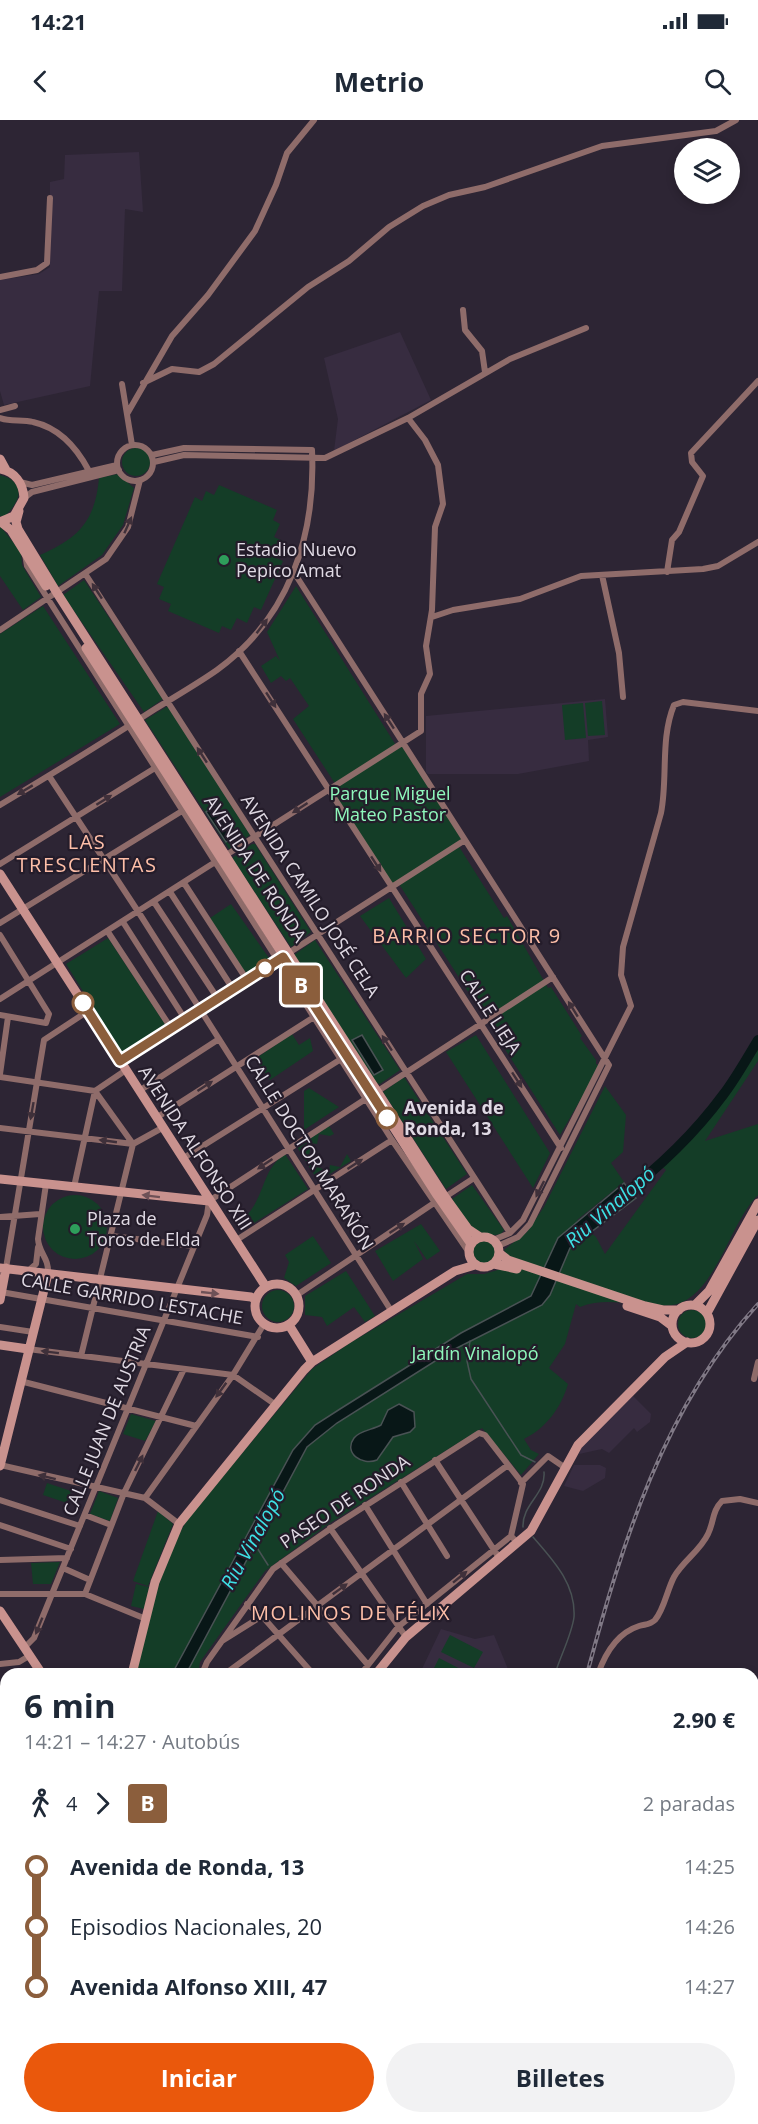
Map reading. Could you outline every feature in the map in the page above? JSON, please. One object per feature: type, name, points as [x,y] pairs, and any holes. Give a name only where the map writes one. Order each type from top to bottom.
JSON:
[{"type":"street","points":[[127,414],[172,336],[208,295],[255,231],[276,185],[287,153],[314,120]]},
{"type":"street","points":[[143,383],[172,369],[200,372],[214,364],[300,294],[349,261],[389,227],[423,206],[449,195],[485,187],[602,146],[716,131],[736,120]]},
{"type":"street","points":[[0,277],[37,270],[47,263],[50,198]]},
{"type":"street","points":[[464,310],[465,330],[482,351],[485,372]]},
{"type":"street","points":[[153,458],[184,455],[312,453],[325,458],[408,418],[485,372],[532,348],[586,328]]},
{"type":"street","points":[[667,572],[672,540],[679,532],[703,476],[692,462],[691,453],[758,381]]},
{"type":"street","points":[[122,384],[132,445]]},
{"type":"street","points":[[0,410],[15,406]]},
{"type":"street","points":[[0,418],[47,426],[62,435],[78,451],[89,471]]},
{"type":"street","points":[[0,999],[421,731],[421,694],[430,674],[426,646],[432,617],[435,527],[443,504],[438,465],[425,440],[408,418]]},
{"type":"street","points":[[132,445],[144,447],[153,458],[151,472],[140,480],[127,479],[118,468],[119,454],[132,445]]},
{"type":"street","points":[[0,805],[218,669],[239,651],[274,610],[295,574],[307,529],[312,453]]},
{"type":"street","points":[[0,459],[3,470],[20,482],[32,485],[89,471],[118,468]]},
{"type":"street","points":[[1,522],[19,511],[24,498],[32,492],[118,468]]},
{"type":"street","points":[[0,630],[106,560],[126,532],[134,510],[140,480]]},
{"type":"street","points":[[20,482],[24,498]]},
{"type":"street","name":"AVENIDA DE RONDA","points":[[19,511],[16,522],[18,530],[52,596]]},
{"type":"street","name":"AVENIDA DE RONDA","points":[[1,522],[11,530],[463,1236],[469,1250]]},
{"type":"street","points":[[432,617],[453,610],[520,599],[581,576],[667,572],[718,566],[758,542]]},
{"type":"street","points":[[295,574],[609,1065],[530,1224],[518,1237],[497,1246]]},
{"type":"street","name":"AVENIDA CAMILO JOSÉ CELA","points":[[86,575],[510,1233]]},
{"type":"street","points":[[602,575],[619,653],[623,697]]},
{"type":"street","name":"CALLE LIEJA","points":[[239,651],[561,1148]]},
{"type":"street","points":[[494,1264],[497,1246],[523,1220],[631,1006],[621,975],[623,947],[661,813],[670,714],[674,705],[683,702],[758,711]]},
{"type":"street","name":"AVENIDA DE RONDA","points":[[134,723],[155,768],[183,810],[222,859]]},
{"type":"street","points":[[0,874],[0,864],[155,768]]},
{"type":"street","name":"CALLE DOCTOR MARAÑÓN","points":[[49,776],[201,1009],[392,1312]]},
{"type":"street","points":[[0,923],[183,810]]},
{"type":"street","points":[[120,1061],[465,840]]},
{"type":"street","name":"AVENIDA ALFONSO XIII","points":[[0,874],[266,1287]]},
{"type":"street","points":[[184,883],[247,980]]},
{"type":"street","points":[[170,892],[232,989]]},
{"type":"street","points":[[154,902],[218,999]]},
{"type":"street","points":[[123,922],[185,1019]]},
{"type":"street","points":[[108,932],[171,1028]]},
{"type":"street","points":[[0,935],[49,1014],[46,1030],[50,1036]]},
{"type":"street","name":"AVENIDA DE RONDA","points":[[283,957],[314,1017],[341,1059],[372,1094],[468,1229],[480,1237]]},
{"type":"street","points":[[0,1179],[209,1201],[553,977]]},
{"type":"street","points":[[0,1294],[44,1040],[88,1011]]},
{"type":"street","points":[[0,1015],[46,1023]]},
{"type":"street","points":[[8,1017],[0,1076],[95,1091],[126,1070]]},
{"type":"street","points":[[156,1118],[314,1017]]},
{"type":"street","points":[[139,1091],[219,1039]]},
{"type":"street","points":[[182,1159],[341,1059]]},
{"type":"street","points":[[74,1187],[95,1091]]},
{"type":"street","points":[[81,1356],[133,1144],[95,1091]]},
{"type":"street","name":"AVENIDA DE RONDA","points":[[372,1094],[392,1140],[469,1250]]},
{"type":"street","points":[[0,1128],[133,1144],[162,1128]]},
{"type":"street","points":[[236,1241],[392,1140]]},
{"type":"street","points":[[445,1197],[474,1178]]},
{"type":"street","points":[[27,1271],[36,1264],[40,1214],[46,1184]]},
{"type":"street","name":"CALLE JUAN DE AUSTRIA","points":[[26,1652],[71,1549],[207,1215],[209,1201]]},
{"type":"street","points":[[297,1295],[434,1203]]},
{"type":"street","points":[[134,1668],[155,1582],[179,1524],[312,1362],[455,1271],[475,1265],[486,1267],[507,1263],[654,1308],[679,1310],[695,1305],[709,1291],[758,1203]]},
{"type":"street","points":[[0,1216],[40,1214]]},
{"type":"street","points":[[707,1313],[758,1220]]},
{"type":"street","points":[[112,1236],[193,1246]]},
{"type":"street","points":[[455,1271],[480,1237],[497,1246],[507,1263]]},
{"type":"street","points":[[39,1247],[49,1262],[48,1274],[3,1439],[0,1465],[145,1498],[179,1524]]},
{"type":"street","points":[[469,1250],[475,1265]]},
{"type":"street","points":[[3,1268],[251,1297],[256,1300]]},
{"type":"street","points":[[283,1285],[297,1295],[299,1312],[289,1325],[276,1328],[264,1324],[256,1313],[256,1300],[266,1287],[283,1285]]},
{"type":"street","points":[[597,1292],[660,1317],[687,1342]]},
{"type":"street","name":"CALLE GARRIDO LESTACHE","points":[[0,1294],[41,1299],[258,1337]]},
{"type":"street","points":[[366,1668],[398,1628],[427,1604],[494,1550],[531,1532],[564,1467],[578,1445],[665,1356],[687,1342],[698,1341],[707,1335],[711,1324],[707,1313],[695,1305]]},
{"type":"street","points":[[665,1356],[679,1310]]},
{"type":"street","points":[[145,1498],[233,1375],[264,1324]]},
{"type":"street","points":[[289,1325],[312,1362]]},
{"type":"street","points":[[0,1327],[33,1332]]},
{"type":"street","points":[[0,1345],[233,1375],[276,1405]]},
{"type":"street","points":[[12,1347],[22,1357],[21,1376]]},
{"type":"street","points":[[754,1378],[758,1362]]},
{"type":"street","points":[[85,1594],[124,1493],[184,1369]]},
{"type":"street","points":[[21,1376],[128,1409],[196,1426]]},
{"type":"street","name":"PASEO DE RONDA","points":[[207,1668],[221,1642],[269,1572],[330,1528],[479,1433],[485,1435],[508,1465]]},
{"type":"street","points":[[381,1668],[406,1636],[500,1559],[514,1540],[522,1484],[548,1456],[564,1467]]},
{"type":"street","points":[[435,1460],[500,1559]]},
{"type":"street","points":[[233,1668],[508,1465],[522,1484]]},
{"type":"street","points":[[401,1482],[447,1556]]},
{"type":"street","points":[[601,1668],[612,1645],[618,1639],[637,1626],[651,1624],[657,1618],[673,1578],[684,1560],[700,1547],[709,1533],[716,1508],[722,1501],[740,1499],[758,1503]]},
{"type":"street","points":[[0,1500],[80,1526]]},
{"type":"street","points":[[365,1505],[395,1549],[427,1604]]},
{"type":"street","points":[[85,1515],[111,1525]]},
{"type":"street","points":[[0,1525],[71,1549]]},
{"type":"street","points":[[330,1528],[398,1628],[406,1636]]},
{"type":"street","points":[[0,1560],[67,1558]]},
{"type":"street","points":[[281,1563],[368,1665]]},
{"type":"street","points":[[63,1568],[90,1580]]},
{"type":"street","points":[[0,1594],[85,1594],[146,1619]]},
{"type":"street","points":[[247,1604],[262,1616],[303,1668]]},
{"type":"street","points":[[0,1611],[38,1668]]},
{"type":"street","name":"PASEO DE RONDA","points":[[221,1642],[262,1616]]},
{"type":"street","points":[[0,1664],[20,1662],[26,1652]]},
{"type":"shaded area","points":[[139,152],[143,212],[125,209],[122,291],[99,291],[90,386],[4,405],[0,391],[0,280],[39,274],[50,267],[50,182],[64,179],[65,155]]},
{"type":"shaded area","points":[[400,332],[431,400],[334,451],[338,419],[324,358]]},
{"type":"shaded area","points":[[605,699],[608,737],[588,740],[589,761],[518,774],[428,774],[426,772],[426,716]]},
{"type":"shaded area","points":[[633,1396],[651,1414],[650,1422],[637,1432],[634,1428],[609,1453],[602,1449],[579,1454],[582,1446]]},
{"type":"shaded area","points":[[574,1465],[600,1465],[606,1468],[605,1478],[583,1491],[564,1486]]},
{"type":"shaded area","points":[[441,1629],[475,1639],[494,1635],[508,1668],[422,1668]]},
{"type":"green space","points":[[136,448],[146,452],[150,462],[146,472],[136,476],[126,472],[122,462],[126,452]]},
{"type":"green space","points":[[118,474],[134,488],[123,525],[102,555],[58,586],[40,555],[75,535],[89,517],[94,506],[99,478]]},
{"type":"green space","points":[[0,475],[14,482],[19,492],[15,504],[5,516],[0,516]]},
{"type":"green space","name":"Estadio Nuevo Pepico Amat","points":[[219,485],[277,510],[273,520],[280,524],[274,537],[283,541],[276,558],[283,561],[261,610],[254,607],[247,623],[237,618],[231,630],[222,626],[219,633],[168,611],[171,604],[159,599],[164,587],[157,584],[195,497],[202,501],[206,491],[214,495]]},
{"type":"green space","points":[[0,526],[21,552],[22,565],[41,597],[23,610],[0,576]]},
{"type":"green space","points":[[84,580],[163,699],[144,712],[63,595]]},
{"type":"green space","name":"Parque Miguel Mateo Pastor","points":[[296,586],[397,747],[403,743],[465,840],[458,845],[504,918],[507,916],[548,988],[551,987],[582,1036],[580,1038],[596,1060],[596,1064],[600,1066],[560,1135],[399,884],[391,888],[328,790],[336,785],[293,719],[309,706],[290,678],[286,681],[281,676],[271,683],[261,666],[276,656],[280,661],[267,632]]},
{"type":"green space","points":[[43,606],[120,724],[0,797],[0,634]]},
{"type":"green space","points":[[602,701],[605,735],[588,736],[585,703]]},
{"type":"green space","points":[[583,703],[586,738],[565,740],[562,705]]},
{"type":"green space","points":[[168,706],[250,835],[229,849],[145,720]]},
{"type":"green space","points":[[255,844],[311,932],[291,947],[232,858]]},
{"type":"green space","points":[[389,898],[426,959],[406,978],[360,916]]},
{"type":"green space","points":[[231,904],[269,958],[246,974],[210,918]]},
{"type":"green space","points":[[108,938],[165,1024],[164,1029],[127,1053],[121,1052],[66,964]]},
{"type":"green space","points":[[315,940],[400,1070],[380,1084],[376,1083],[294,955]]},
{"type":"green space","points":[[292,1034],[299,1045],[310,1038],[313,1051],[270,1080],[255,1059]]},
{"type":"green space","points":[[476,1035],[550,1153],[533,1188],[446,1052]]},
{"type":"green space","name":"Jardín Vinalopó","points":[[758,1046],[758,1061],[705,1141],[758,1124],[758,1195],[738,1223],[710,1275],[700,1289],[687,1300],[660,1306],[603,1302],[580,1307],[576,1304],[565,1344],[549,1368],[568,1384],[552,1416],[524,1439],[531,1450],[539,1454],[521,1475],[482,1428],[330,1523],[265,1571],[200,1662],[199,1668],[137,1668],[162,1576],[187,1520],[312,1369],[350,1343],[467,1274],[484,1274],[501,1269],[507,1255],[504,1250],[527,1232],[544,1207],[605,1086],[626,1115],[623,1152],[611,1163],[624,1182],[577,1220],[596,1237],[605,1254],[666,1170],[661,1166],[719,1103]]},
{"type":"green space","points":[[404,1077],[467,1174],[446,1189],[383,1092]]},
{"type":"green space","points":[[309,1088],[339,1107],[304,1130],[304,1091]]},
{"type":"green space","points":[[329,1126],[334,1134],[330,1136],[319,1134],[317,1144],[311,1143],[308,1164],[329,1171],[330,1165],[340,1167],[347,1154],[351,1161],[318,1181],[297,1147]]},
{"type":"green space","points":[[285,1154],[308,1189],[254,1223],[248,1214],[272,1167]]},
{"type":"green space","points":[[472,1185],[504,1230],[501,1234],[484,1234],[477,1231],[466,1220],[452,1199]]},
{"type":"green space","name":"Plaza de Toros de Elda","points":[[75,1195],[87,1197],[98,1204],[105,1215],[107,1227],[105,1239],[98,1250],[87,1257],[75,1259],[63,1257],[52,1250],[45,1239],[43,1227],[45,1215],[52,1204],[63,1197]]},
{"type":"green space","points":[[421,1224],[440,1251],[427,1260],[414,1241],[423,1259],[393,1281],[375,1251]]},
{"type":"green space","points":[[313,1236],[331,1263],[296,1286],[284,1278],[289,1262],[285,1255]]},
{"type":"green space","points":[[484,1241],[492,1244],[495,1252],[492,1260],[484,1263],[476,1260],[473,1252],[476,1244]]},
{"type":"green space","points":[[346,1271],[375,1316],[365,1322],[354,1307],[327,1326],[322,1317],[305,1315],[305,1296]]},
{"type":"green space","points":[[278,1290],[290,1294],[294,1306],[290,1318],[278,1322],[266,1318],[262,1306],[266,1294]]},
{"type":"green space","points":[[692,1310],[702,1314],[706,1324],[702,1334],[692,1338],[682,1334],[678,1324],[682,1314]]},
{"type":"green space","points":[[131,1414],[156,1421],[145,1441],[123,1434]]},
{"type":"green space","points":[[47,1483],[71,1491],[67,1503],[43,1495]]},
{"type":"green space","points":[[99,1491],[118,1498],[110,1521],[90,1514]]},
{"type":"green space","points":[[158,1511],[173,1524],[148,1586],[133,1581]]},
{"type":"green space","points":[[60,1562],[51,1584],[33,1584],[31,1563]]},
{"type":"green space","points":[[136,1584],[149,1587],[144,1609],[131,1606]]},
{"type":"green space","points":[[450,1635],[483,1652],[474,1668],[441,1652]]},
{"type":"green space","points":[[439,1658],[458,1668],[434,1668]]},
{"type":"water","points":[[214,806],[234,836],[226,842],[206,812]]},
{"type":"water","points":[[362,1035],[383,1070],[374,1075],[352,1040]]},
{"type":"water","points":[[624,1183],[636,1198],[570,1248],[550,1295],[542,1305],[451,1351],[337,1423],[307,1447],[189,1668],[175,1668],[293,1450],[315,1425],[461,1333],[531,1296],[558,1238]]},
{"type":"water","points":[[399,1404],[414,1412],[415,1427],[410,1432],[393,1437],[377,1460],[366,1461],[356,1457],[351,1449],[354,1438],[360,1433],[381,1425],[388,1410]]},
{"type":"waterway","name":"Riu Vinalopó","points":[[618,1199],[661,1163],[700,1123],[728,1088],[758,1040]]},
{"type":"waterway","points":[[470,1341],[467,1361],[471,1379],[521,1455],[535,1462]]},
{"type":"waterway","points":[[523,1527],[526,1512],[544,1480],[544,1472]]},
{"type":"waterway","points":[[533,1537],[562,1573],[574,1605],[573,1624],[557,1668]]},
{"type":"waterway","points":[[254,1543],[268,1565]]},
{"type":"railway","points":[[589,1668],[615,1575],[650,1478],[697,1387],[725,1344],[758,1304]]},
{"type":"bus line","name":"B","points":[[83,1003],[120,1061],[283,957],[387,1118]]},
{"type":"place","name":"Estadio Nuevo Pepico Amat","points":[[224,560]]},
{"type":"place","name":"Avenida de Ronda, 13","points":[[387,1118]]},
{"type":"place","name":"Plaza de Toros de Elda","points":[[75,1229]]},
{"type":"district","name":"LAS TRESCIENTAS","points":[[87,854]]},
{"type":"district","name":"BARRIO SECTOR 9","points":[[467,936]]},
{"type":"district","name":"MOLINOS DE FÉLIX","points":[[351,1613]]}]
